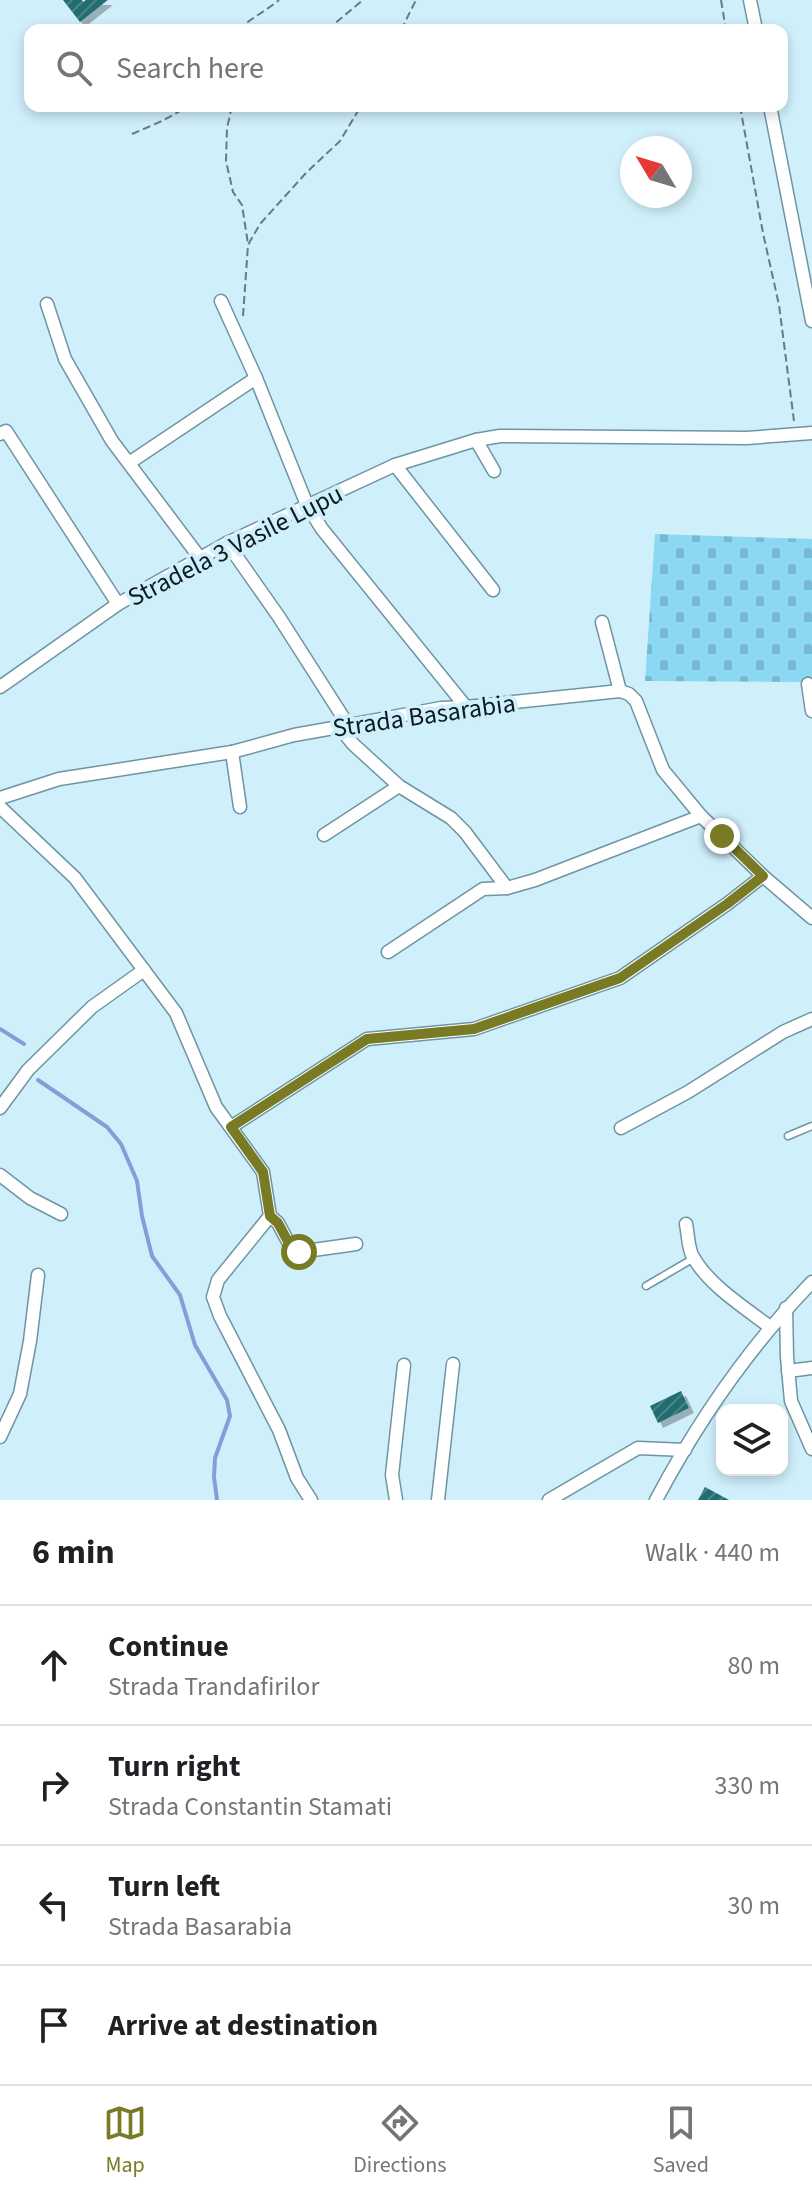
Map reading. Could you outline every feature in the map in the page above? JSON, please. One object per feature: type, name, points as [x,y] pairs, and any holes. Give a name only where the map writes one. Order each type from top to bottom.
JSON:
[{"type":"street","points":[[750,0],[755,24]]},
{"type":"street","points":[[771,112],[812,321]]},
{"type":"street","points":[[221,301],[307,505],[322,529],[466,707]]},
{"type":"street","points":[[47,304],[71,370],[112,441],[200,558]]},
{"type":"street","points":[[129,463],[256,378]]},
{"type":"street","points":[[0,434],[6,431],[118,604]]},
{"type":"street","name":"Stradela 3 Vasile Lupu","points":[[0,687],[118,604],[227,543],[395,465],[476,440],[500,436],[747,438],[812,433]]},
{"type":"street","points":[[476,440],[494,471]]},
{"type":"street","points":[[395,465],[493,590]]},
{"type":"street","points":[[227,543],[279,617],[353,744],[399,786],[451,818],[507,888]]},
{"type":"street","points":[[602,622],[620,691],[636,701],[663,770],[701,816],[812,918]]},
{"type":"street","points":[[808,684],[812,711]]},
{"type":"street","name":"Strada Basarabia","points":[[0,798],[59,779],[232,752],[294,735],[441,708],[620,691]]},
{"type":"street","points":[[232,752],[240,807]]},
{"type":"street","points":[[324,835],[399,786]]},
{"type":"street","points":[[0,807],[75,878],[176,1013],[216,1107],[263,1172],[270,1216],[278,1223],[293,1251],[356,1244]]},
{"type":"street","points":[[388,952],[483,889],[507,888],[535,880],[701,816]]},
{"type":"street","points":[[231,1127],[367,1039],[474,1029],[620,978],[763,876]]},
{"type":"street","points":[[0,1108],[28,1070],[92,1007],[144,970]]},
{"type":"street","points":[[621,1128],[688,1092],[783,1032],[812,1019]]},
{"type":"street","points":[[0,1175],[30,1198],[61,1214]]},
{"type":"street","points":[[270,1216],[218,1280],[213,1297],[279,1430],[297,1478],[311,1500]]},
{"type":"street","points":[[686,1224],[691,1252],[700,1267],[718,1286],[770,1327]]},
{"type":"street","points":[[0,1437],[20,1394],[38,1275]]},
{"type":"street","points":[[656,1500],[738,1367],[786,1308],[812,1282]]},
{"type":"street","points":[[786,1308],[791,1401],[812,1449]]},
{"type":"street","points":[[438,1500],[453,1364]]},
{"type":"street","points":[[396,1500],[392,1475],[404,1365]]},
{"type":"street","points":[[788,1371],[812,1368]]},
{"type":"street","points":[[549,1500],[638,1448],[685,1450]]},
{"type":"lane","points":[[788,1136],[812,1126]]},
{"type":"lane","points":[[646,1286],[694,1258]]},
{"type":"path","points":[[244,24],[279,0]]},
{"type":"path","points":[[334,24],[363,0]]},
{"type":"path","points":[[404,24],[416,0]]},
{"type":"path","points":[[721,0],[725,24]]},
{"type":"path","points":[[132,134],[178,112]]},
{"type":"path","points":[[231,112],[226,161],[233,192],[242,205],[248,245],[243,317]]},
{"type":"path","points":[[248,245],[260,224],[340,141],[357,112]]},
{"type":"path","points":[[741,112],[779,305],[796,434]]},
{"type":"green space","points":[[655,534],[812,539],[812,682],[645,681]]},
{"type":"building","points":[[63,0],[83,2],[108,0],[80,22]]},
{"type":"building","points":[[681,1391],[689,1408],[658,1423],[650,1406]]},
{"type":"building","points":[[705,1487],[729,1500],[698,1500]]},
{"type":"waterway","points":[[0,1029],[24,1044]]},
{"type":"waterway","points":[[38,1080],[107,1127],[121,1144],[137,1181],[152,1256],[180,1295],[195,1345],[227,1400],[230,1416],[215,1458],[217,1500]]},
{"type":"route","points":[[299,1252],[293,1251],[278,1223],[270,1216],[263,1172],[231,1127],[367,1039],[474,1029],[620,978],[763,876],[722,836]]}]
